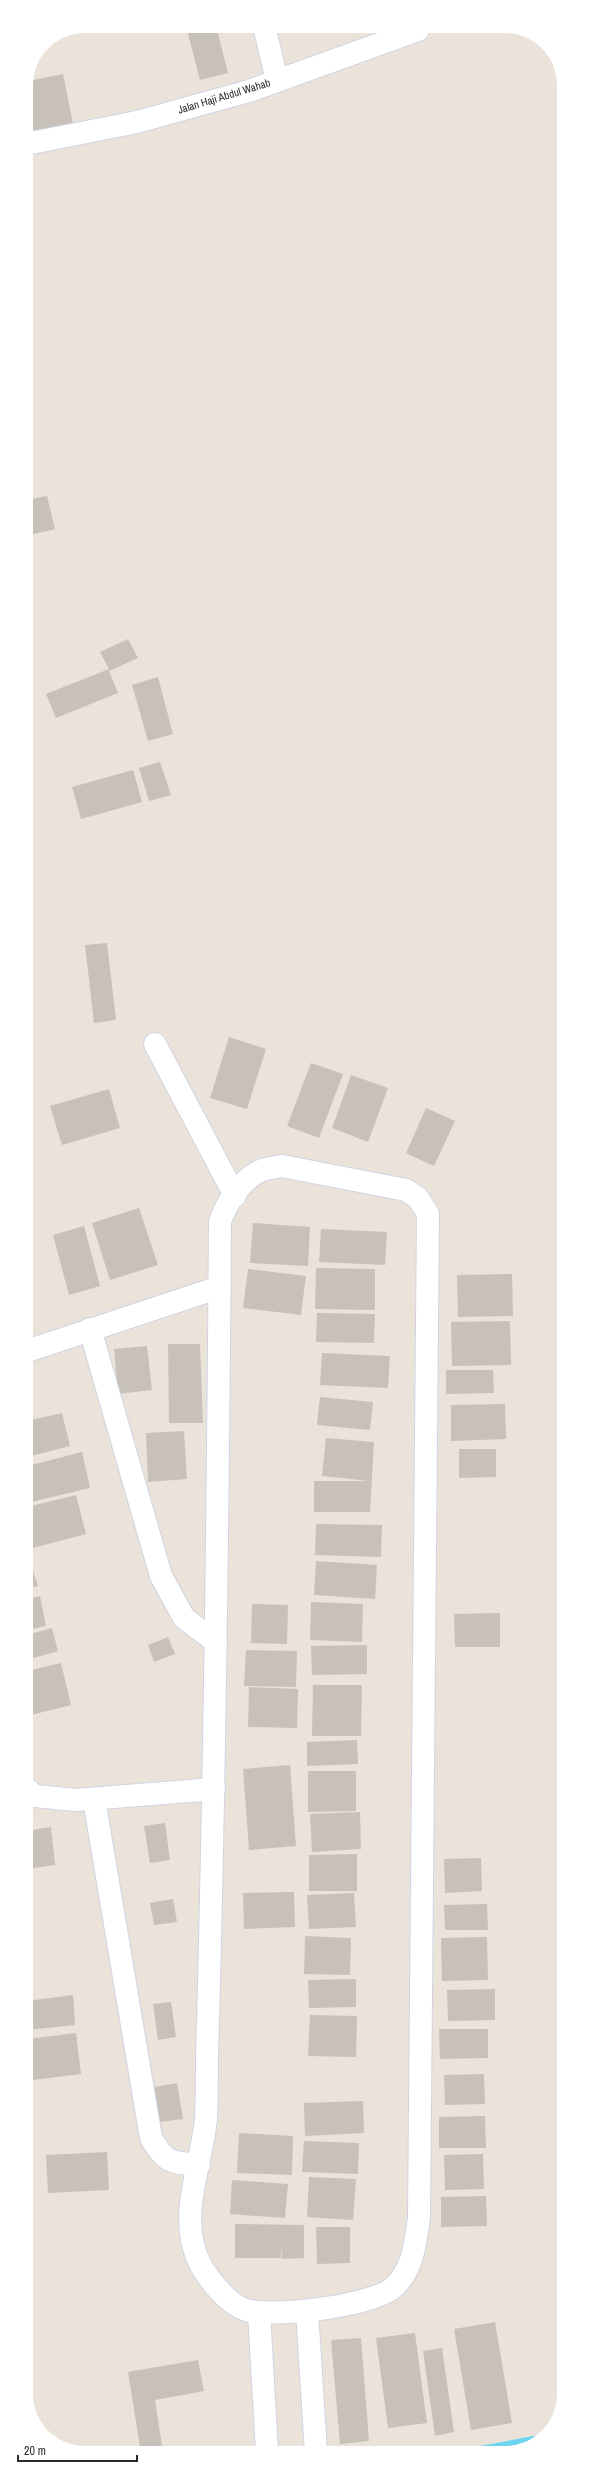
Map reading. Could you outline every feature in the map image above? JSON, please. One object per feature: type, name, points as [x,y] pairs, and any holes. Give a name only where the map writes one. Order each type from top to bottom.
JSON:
[{"type":"street","points":[[266,33],[277,80]]},
{"type":"street","name":"Jalan Haji Abdul Wahab","points":[[33,143],[138,122],[249,91],[410,33]]},
{"type":"street","points":[[156,1044],[235,1196]]},
{"type":"street","points":[[282,1166],[406,1190],[418,1198],[428,1214],[419,2218],[412,2262],[394,2288],[370,2300],[307,2311],[259,2312],[243,2310],[221,2294],[197,2257],[189,2218],[206,2118],[214,1789],[220,1222],[223,1212],[235,1196],[247,1179],[261,1170],[282,1166]]},
{"type":"street","points":[[33,1349],[220,1287]]},
{"type":"street","points":[[90,1329],[161,1576],[184,1618],[216,1642]]},
{"type":"street","points":[[33,1794],[35,1796],[76,1800],[214,1789]]},
{"type":"street","points":[[94,1798],[151,2138],[161,2156],[172,2162],[199,2165]]},
{"type":"street","points":[[307,2311],[316,2446]]},
{"type":"street","points":[[259,2312],[267,2446]]},
{"type":"building","points":[[188,33],[218,33],[228,73],[200,80]]},
{"type":"building","points":[[63,74],[73,124],[33,133],[34,80]]},
{"type":"building","points":[[47,496],[55,529],[33,534],[33,499]]},
{"type":"building","points":[[128,639],[138,658],[109,671],[118,693],[56,718],[46,694],[109,669],[100,652]]},
{"type":"building","points":[[158,677],[173,734],[148,741],[132,685]]},
{"type":"building","points":[[160,762],[171,795],[149,801],[139,768]]},
{"type":"building","points":[[133,770],[142,802],[81,819],[72,787]]},
{"type":"building","points":[[107,943],[116,1020],[94,1023],[85,945]]},
{"type":"building","points":[[229,1037],[266,1049],[247,1109],[210,1098]]},
{"type":"building","points":[[311,1063],[343,1074],[319,1138],[287,1126]]},
{"type":"building","points":[[351,1075],[388,1088],[368,1142],[332,1128]]},
{"type":"building","points":[[109,1089],[120,1128],[62,1145],[50,1106]]},
{"type":"building","points":[[426,1108],[455,1121],[434,1166],[406,1153]]},
{"type":"building","points":[[139,1208],[158,1265],[110,1280],[92,1223]]},
{"type":"building","points":[[253,1223],[310,1227],[308,1266],[250,1263]]},
{"type":"building","points":[[84,1226],[100,1286],[69,1295],[53,1235]]},
{"type":"building","points":[[321,1229],[387,1232],[385,1265],[319,1262]]},
{"type":"building","points":[[316,1268],[375,1269],[375,1310],[315,1309]]},
{"type":"building","points":[[248,1269],[306,1276],[301,1315],[243,1308]]},
{"type":"building","points":[[512,1274],[513,1316],[458,1317],[457,1275]]},
{"type":"building","points":[[317,1313],[375,1314],[374,1343],[316,1342]]},
{"type":"building","points":[[510,1321],[511,1365],[452,1366],[451,1322]]},
{"type":"building","points":[[168,1344],[200,1344],[203,1423],[169,1423]]},
{"type":"building","points":[[147,1346],[152,1390],[118,1394],[114,1349]]},
{"type":"building","points":[[322,1353],[390,1356],[388,1388],[320,1385]]},
{"type":"building","points":[[446,1370],[493,1370],[494,1393],[446,1394]]},
{"type":"building","points":[[320,1397],[373,1402],[370,1430],[317,1425]]},
{"type":"building","points":[[505,1404],[506,1439],[451,1441],[451,1405]]},
{"type":"building","points":[[62,1413],[70,1446],[33,1455],[33,1420]]},
{"type":"building","points":[[184,1431],[187,1479],[148,1482],[146,1433]]},
{"type":"building","points":[[326,1438],[374,1442],[370,1512],[314,1512],[314,1481],[369,1481],[322,1476]]},
{"type":"building","points":[[459,1449],[496,1449],[496,1477],[459,1478]]},
{"type":"building","points":[[82,1452],[90,1488],[33,1502],[33,1464]]},
{"type":"building","points":[[76,1495],[86,1534],[33,1548],[33,1506]]},
{"type":"building","points":[[316,1524],[382,1525],[381,1557],[315,1555]]},
{"type":"building","points":[[316,1561],[377,1565],[375,1599],[314,1595]]},
{"type":"building","points":[[33,1571],[38,1586],[33,1587]]},
{"type":"building","points":[[40,1596],[46,1626],[33,1629],[33,1598]]},
{"type":"building","points":[[311,1602],[363,1604],[362,1642],[310,1640]]},
{"type":"building","points":[[252,1604],[288,1605],[287,1644],[251,1643]]},
{"type":"building","points":[[500,1613],[500,1647],[455,1647],[454,1614]]},
{"type":"building","points":[[52,1628],[58,1651],[33,1658],[33,1633]]},
{"type":"building","points":[[168,1637],[175,1654],[154,1662],[148,1645]]},
{"type":"building","points":[[367,1645],[367,1674],[312,1675],[311,1646]]},
{"type":"building","points":[[246,1650],[297,1651],[296,1687],[244,1686]]},
{"type":"building","points":[[61,1663],[71,1705],[33,1714],[33,1670]]},
{"type":"building","points":[[313,1685],[362,1685],[361,1736],[312,1736]]},
{"type":"building","points":[[249,1687],[298,1689],[297,1728],[248,1727]]},
{"type":"building","points":[[357,1740],[358,1764],[307,1766],[307,1742]]},
{"type":"building","points":[[290,1765],[296,1846],[249,1850],[243,1769]]},
{"type":"building","points":[[308,1771],[356,1771],[356,1811],[308,1812]]},
{"type":"building","points":[[360,1812],[361,1849],[312,1852],[310,1814]]},
{"type":"building","points":[[165,1823],[170,1860],[150,1863],[144,1826]]},
{"type":"building","points":[[51,1827],[55,1865],[33,1868],[33,1830]]},
{"type":"building","points":[[357,1854],[357,1891],[309,1891],[309,1855]]},
{"type":"building","points":[[481,1858],[482,1891],[445,1893],[444,1859]]},
{"type":"building","points":[[294,1892],[295,1927],[244,1929],[243,1893]]},
{"type":"building","points":[[354,1893],[356,1927],[309,1929],[307,1895]]},
{"type":"building","points":[[173,1899],[177,1922],[154,1925],[150,1903]]},
{"type":"building","points":[[487,1904],[488,1930],[445,1930],[444,1905]]},
{"type":"building","points":[[305,1936],[351,1938],[350,1975],[304,1974]]},
{"type":"building","points":[[487,1937],[488,1980],[442,1981],[441,1938]]},
{"type":"building","points":[[356,1979],[356,2007],[309,2008],[308,1980]]},
{"type":"building","points":[[495,1989],[495,2020],[448,2021],[447,1990]]},
{"type":"building","points":[[73,1995],[75,2025],[33,2029],[33,2000]]},
{"type":"building","points":[[171,2002],[176,2037],[158,2040],[153,2004]]},
{"type":"building","points":[[310,2015],[357,2016],[356,2057],[308,2056]]},
{"type":"building","points":[[439,2029],[488,2029],[488,2058],[440,2059]]},
{"type":"building","points":[[76,2033],[81,2074],[33,2080],[33,2038]]},
{"type":"building","points":[[484,2074],[485,2104],[445,2105],[444,2075]]},
{"type":"building","points":[[177,2083],[183,2119],[159,2122],[154,2087]]},
{"type":"building","points":[[363,2101],[364,2133],[305,2136],[304,2103]]},
{"type":"building","points":[[485,2116],[486,2148],[439,2148],[439,2117]]},
{"type":"building","points":[[239,2133],[293,2136],[292,2175],[237,2173]]},
{"type":"building","points":[[304,2141],[359,2143],[358,2174],[302,2172]]},
{"type":"building","points":[[107,2152],[109,2190],[48,2193],[46,2155]]},
{"type":"building","points":[[483,2154],[484,2189],[445,2190],[444,2155]]},
{"type":"building","points":[[309,2177],[356,2179],[353,2220],[307,2217]]},
{"type":"building","points":[[232,2180],[288,2184],[285,2218],[230,2214]]},
{"type":"building","points":[[486,2196],[487,2226],[441,2227],[441,2197]]},
{"type":"building","points":[[235,2224],[304,2225],[304,2258],[282,2259],[282,2246],[281,2258],[235,2258]]},
{"type":"building","points":[[316,2227],[350,2227],[350,2263],[317,2264]]},
{"type":"building","points":[[495,2322],[512,2423],[471,2430],[454,2329]]},
{"type":"building","points":[[415,2333],[427,2423],[388,2428],[376,2338]]},
{"type":"building","points":[[361,2338],[369,2441],[340,2444],[331,2340]]},
{"type":"building","points":[[442,2348],[454,2432],[435,2436],[423,2351]]},
{"type":"building","points":[[198,2360],[204,2391],[155,2400],[162,2446],[140,2446],[128,2372]]}]
